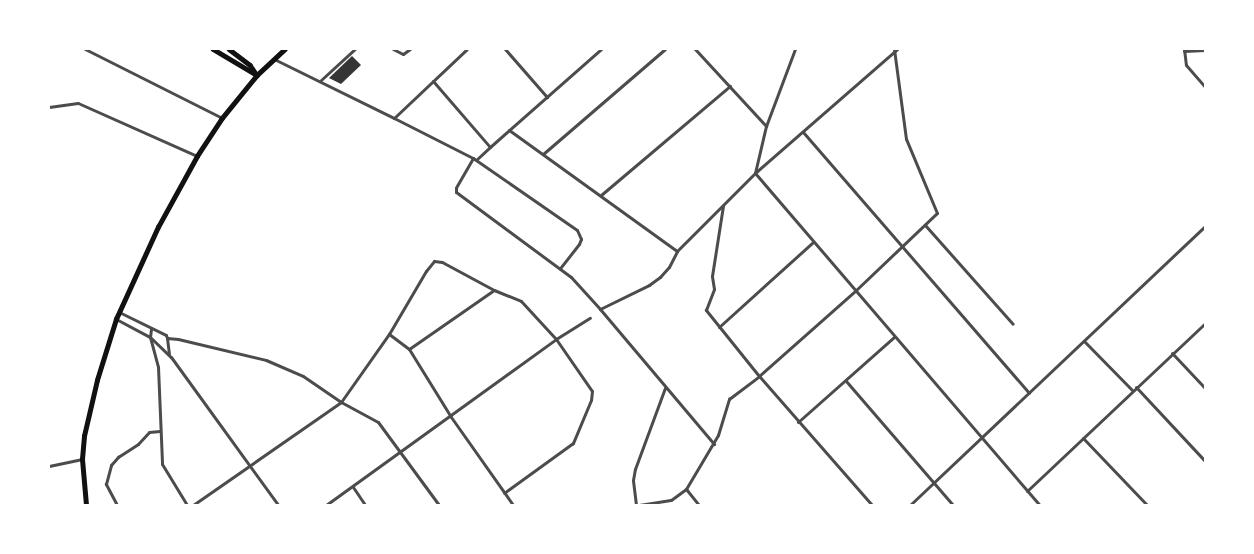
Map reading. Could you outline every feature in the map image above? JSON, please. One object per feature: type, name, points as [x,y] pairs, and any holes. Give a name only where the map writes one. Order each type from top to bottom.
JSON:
[{"type":"main road","points":[[213,49],[257,75]]},
{"type":"main road","points":[[229,49],[250,65],[257,75]]},
{"type":"main road","points":[[86,505],[82,459],[90,405],[119,312],[166,209],[197,156],[222,118],[257,75],[284,49]]},
{"type":"street","points":[[85,49],[222,118]]},
{"type":"street","points":[[320,80],[356,49]]},
{"type":"street","points":[[393,49],[399,54],[403,54],[410,49]]},
{"type":"street","points":[[394,118],[467,49]]},
{"type":"street","points":[[506,49],[546,97]]},
{"type":"street","points":[[601,49],[475,159],[456,188],[456,192],[560,268],[600,309],[714,444]]},
{"type":"street","points":[[543,154],[665,49]]},
{"type":"street","points":[[695,49],[766,126]]},
{"type":"street","points":[[755,173],[766,126],[795,49]]},
{"type":"street","points":[[600,309],[649,285],[660,277],[669,267],[677,251],[755,173],[895,49]]},
{"type":"street","points":[[665,388],[635,469],[633,480],[637,505],[671,500],[686,489],[714,444],[724,420],[728,399],[759,376],[936,215],[906,138],[895,49]]},
{"type":"street","points":[[1205,50],[1184,50],[1190,72],[1205,88]]},
{"type":"street","points":[[273,59],[320,80],[475,159],[580,234],[579,244],[560,268]]},
{"type":"street","points":[[433,81],[490,147]]},
{"type":"street","points":[[600,195],[730,86]]},
{"type":"street","points":[[49,107],[78,102],[197,156]]},
{"type":"street","points":[[509,130],[677,251]]},
{"type":"street","points":[[803,132],[1029,393]]},
{"type":"street","points":[[755,173],[854,291],[1040,505]]},
{"type":"street","points":[[723,206],[712,276],[714,289],[706,307],[719,327],[759,376],[872,505]]},
{"type":"street","points":[[925,225],[1013,324]]},
{"type":"street","points":[[910,505],[1205,226]]},
{"type":"street","points":[[719,327],[813,242]]},
{"type":"street","points":[[192,505],[341,402],[389,334],[426,271],[434,261],[448,265],[494,290],[521,301],[556,339],[591,388],[591,400],[573,443],[504,493]]},
{"type":"street","points":[[409,349],[494,290]]},
{"type":"street","points":[[119,312],[166,335],[169,355]]},
{"type":"street","points":[[326,505],[451,417],[556,339],[590,318]]},
{"type":"street","points":[[116,319],[150,337],[169,355],[278,505]]},
{"type":"street","points":[[1027,491],[1205,323]]},
{"type":"street","points":[[151,329],[150,337],[158,367],[162,464],[187,505]]},
{"type":"street","points":[[389,334],[409,349],[451,417],[513,505]]},
{"type":"street","points":[[798,422],[894,337]]},
{"type":"street","points":[[167,338],[266,360],[303,376],[341,402],[378,422],[402,452],[439,505]]},
{"type":"street","points":[[1084,341],[1132,390]]},
{"type":"street","points":[[1172,353],[1205,388]]},
{"type":"street","points":[[846,381],[953,505]]},
{"type":"street","points":[[1136,387],[1205,461]]},
{"type":"street","points":[[117,505],[106,484],[112,466],[118,457],[138,444],[149,432],[160,431]]},
{"type":"street","points":[[1083,438],[1147,505]]},
{"type":"street","points":[[49,466],[82,459]]},
{"type":"street","points":[[353,487],[365,505]]},
{"type":"street","points":[[686,489],[699,505]]},
{"type":"street","points":[[671,500],[672,505]]},
{"type":"building","points":[[352,56],[361,65],[341,84],[329,78]]}]
